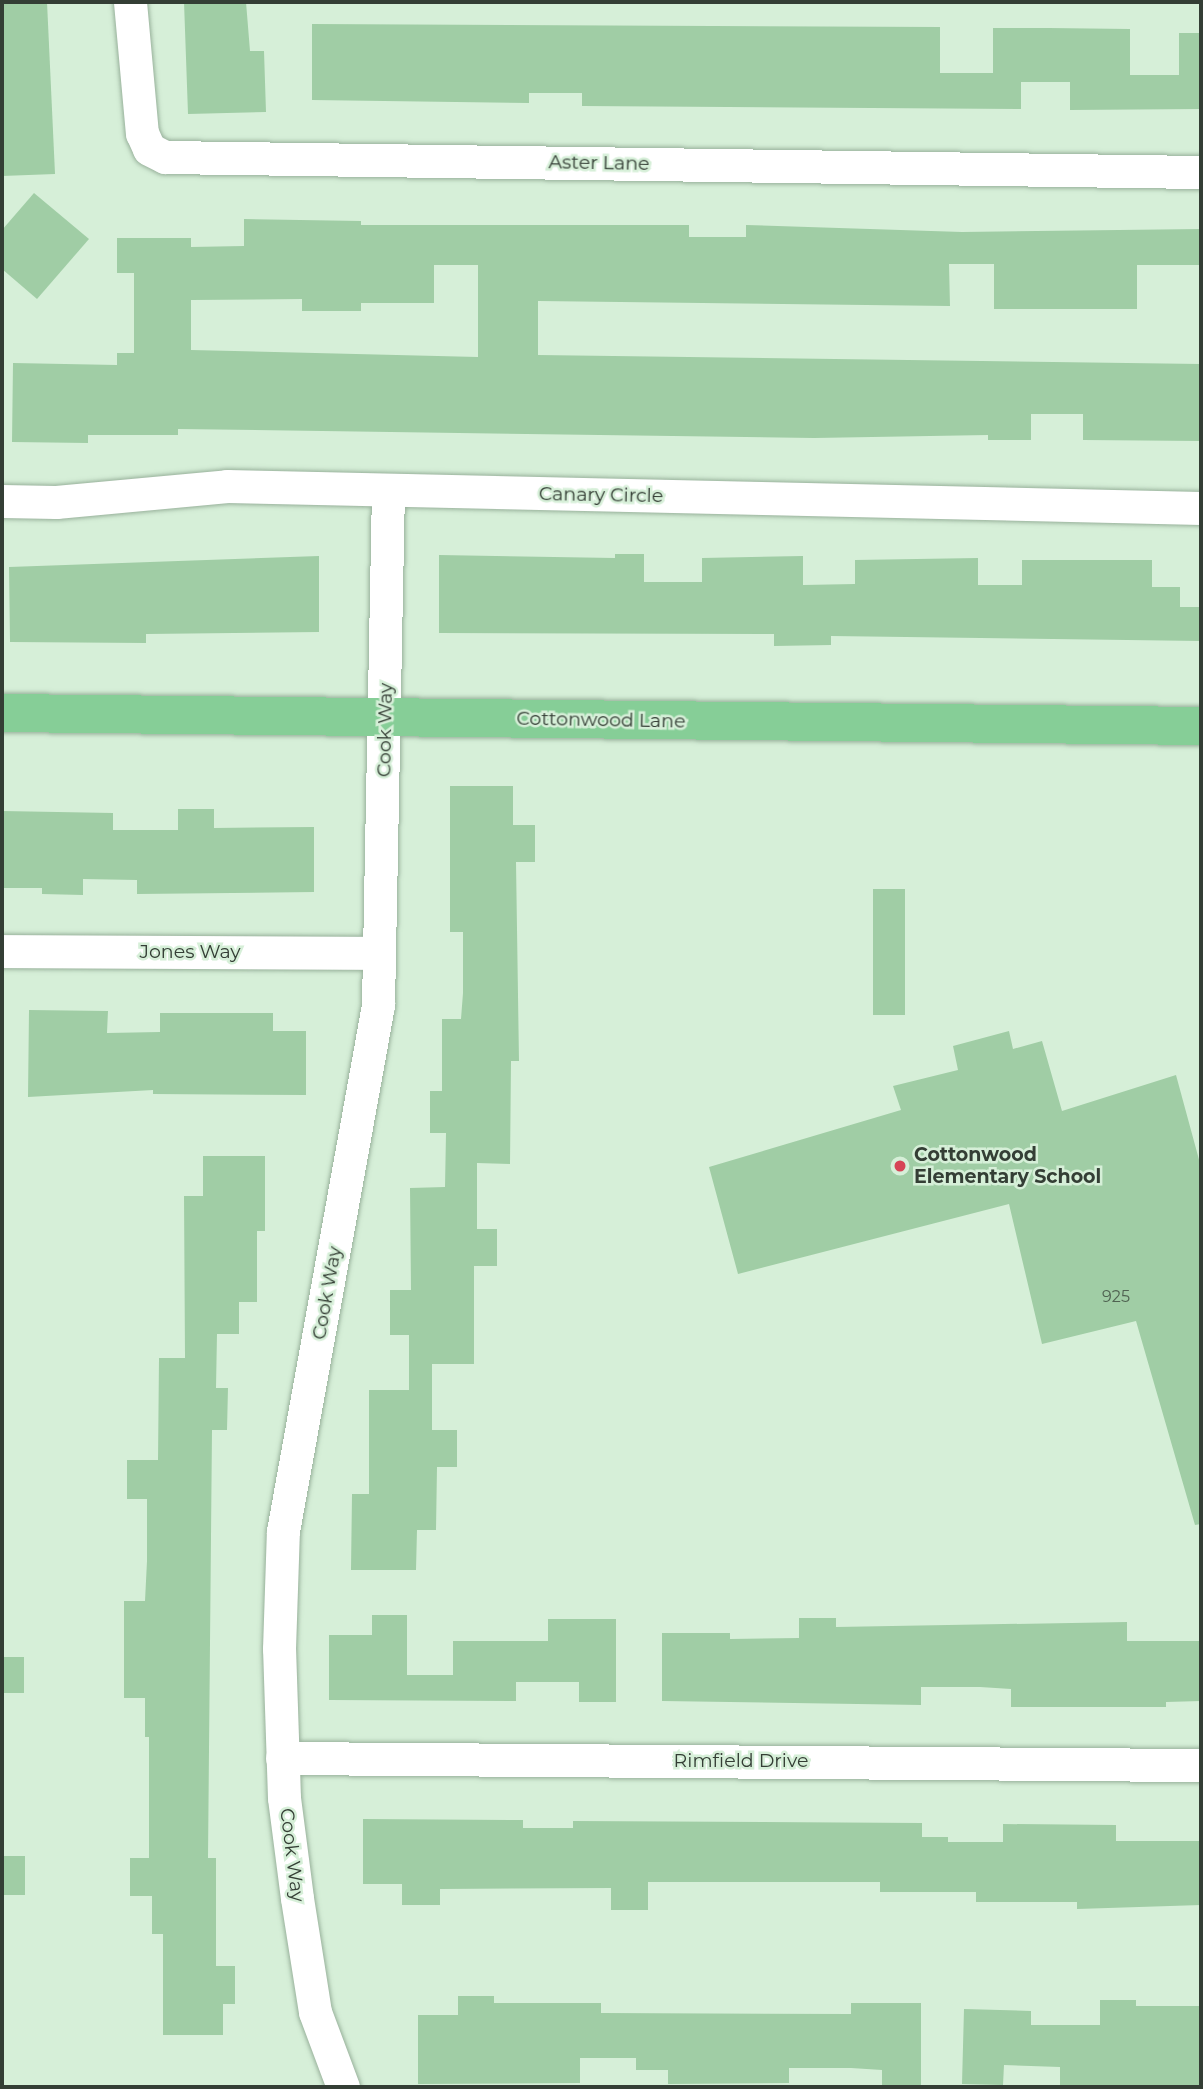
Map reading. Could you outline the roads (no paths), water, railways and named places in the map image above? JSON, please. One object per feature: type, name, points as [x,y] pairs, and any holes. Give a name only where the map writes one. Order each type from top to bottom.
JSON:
[{"type":"main road","name":"Cottonwood Lane","points":[[2,713],[1201,726]]},
{"type":"street","name":"Aster Lane","points":[[130,2],[142,133],[149,149],[165,157],[1201,172]]},
{"type":"street","name":"Canary Circle","points":[[2,501],[56,502],[228,486],[1201,508]]},
{"type":"street","name":"Cook Way","points":[[343,2087],[315,2012],[297,1898],[282,1758],[279,1649],[283,1531],[378,1005],[386,718],[388,491]]},
{"type":"street","name":"Jones Way","points":[[2,951],[378,953]]},
{"type":"street","name":"Rimfield Drive","points":[[282,1758],[1201,1765]]},
{"type":"place","name":"Cottonwood Elementary School","points":[[900,1166]]}]
